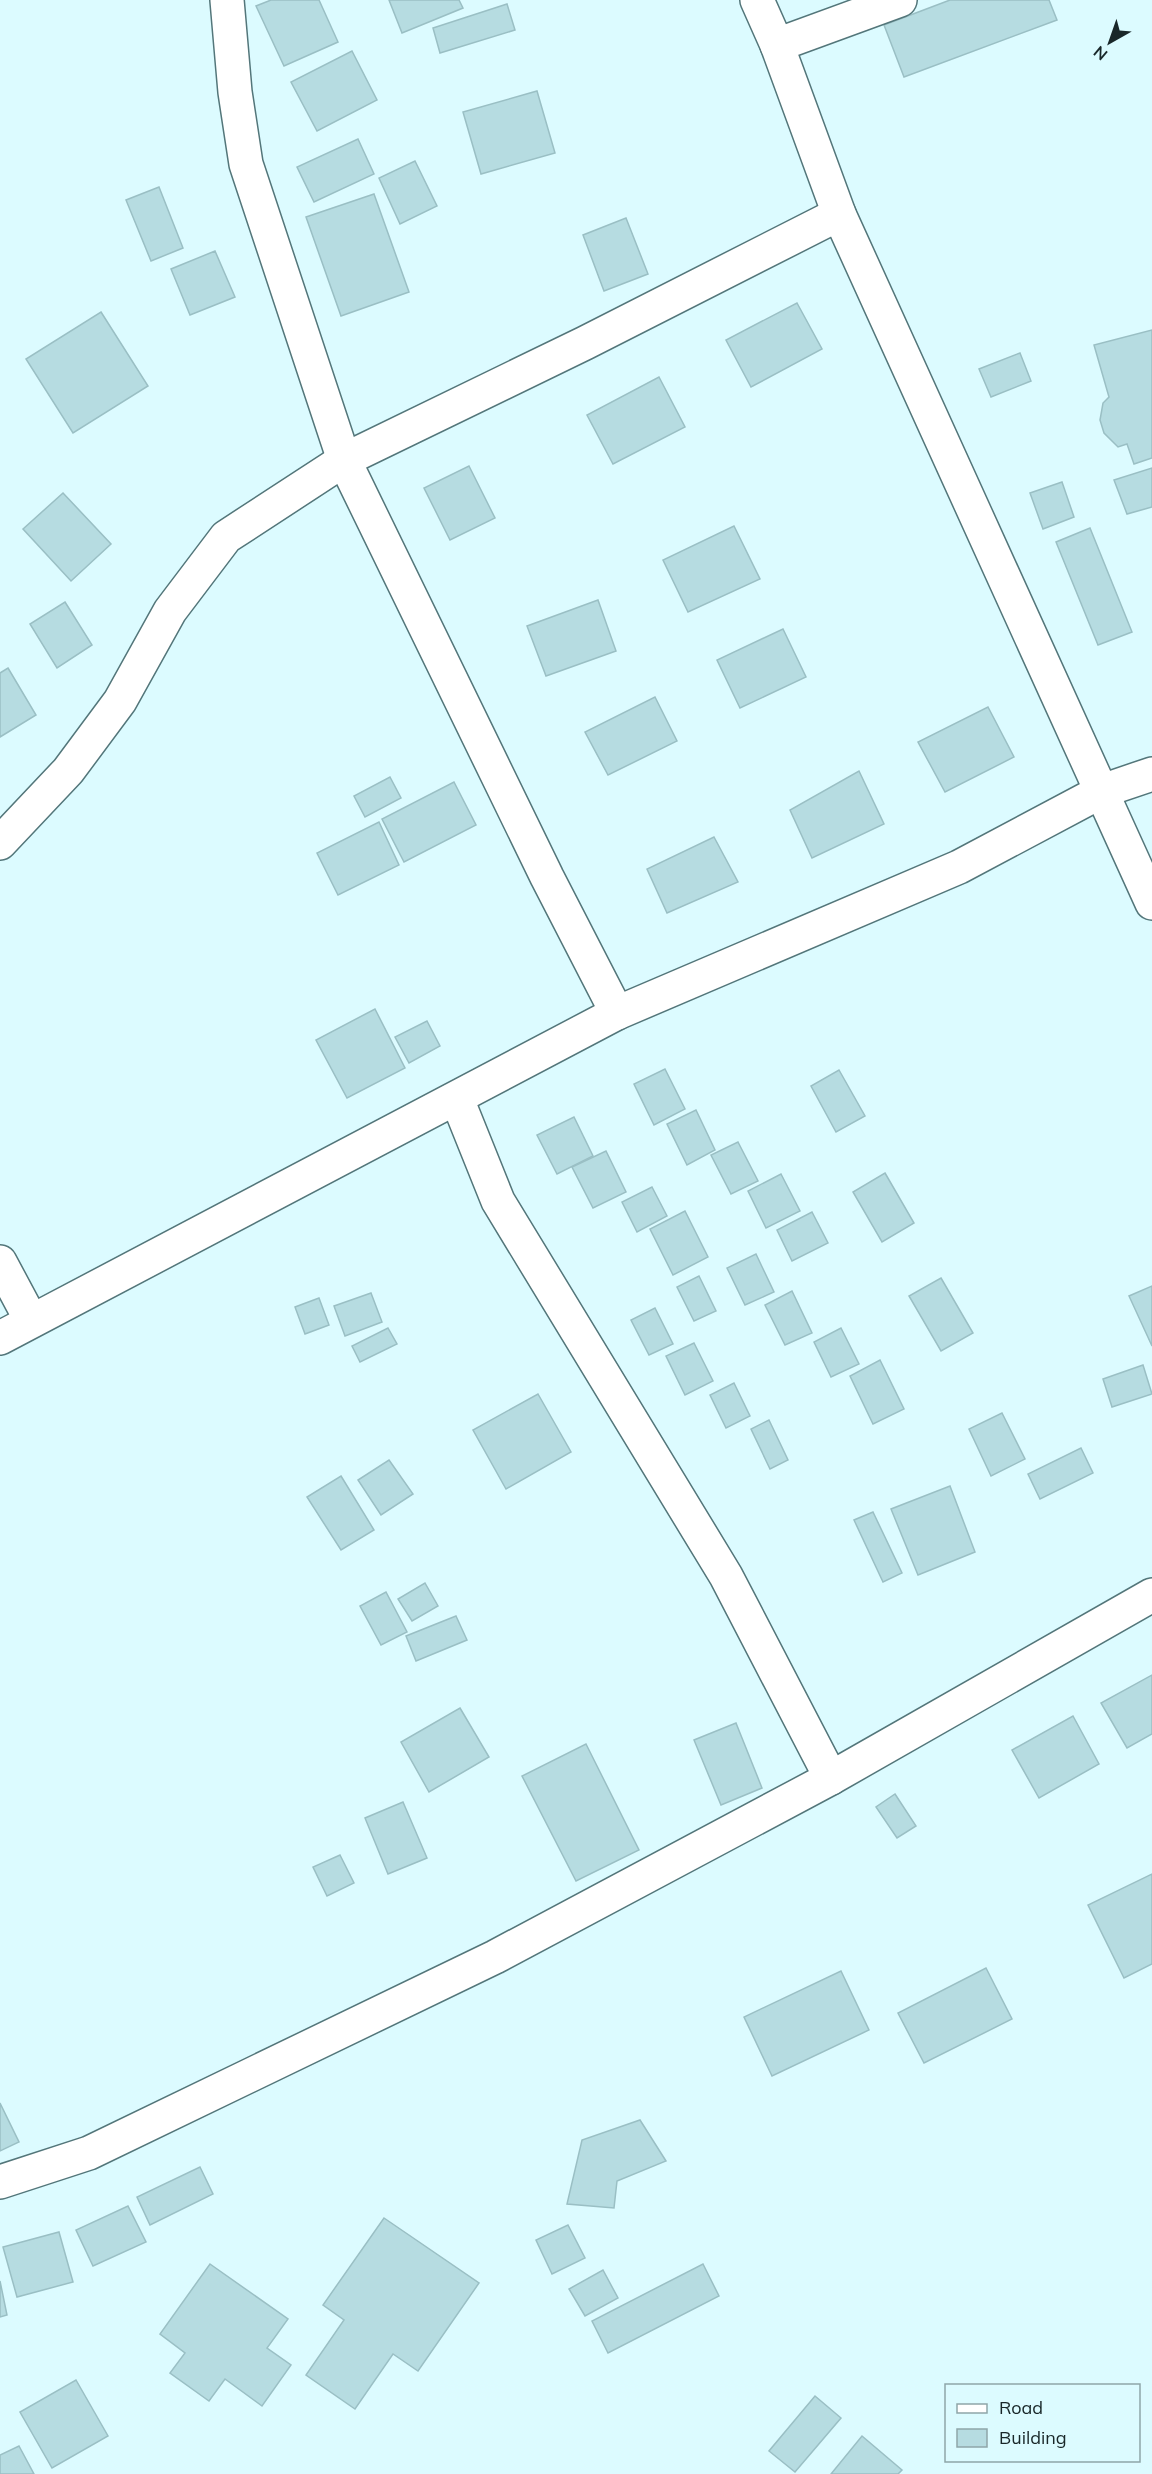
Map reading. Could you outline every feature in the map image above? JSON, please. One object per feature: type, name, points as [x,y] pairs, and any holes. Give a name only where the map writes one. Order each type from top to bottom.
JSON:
[{"type":"street","points":[[227,0],[235,93],[246,164],[344,460],[547,876],[617,1013]]},
{"type":"street","points":[[757,0],[777,45],[839,214],[1152,903]]},
{"type":"street","points":[[777,45],[900,0]]},
{"type":"street","points":[[0,842],[68,771],[120,701],[170,611],[226,537],[344,460],[585,343],[839,214]]},
{"type":"street","points":[[0,1338],[617,1013],[959,867],[1102,790],[1152,774]]},
{"type":"street","points":[[457,1099],[498,1201],[726,1576],[831,1778]]},
{"type":"street","points":[[0,1262],[31,1320]]},
{"type":"street","points":[[0,2182],[88,2153],[495,1957],[831,1778],[1152,1595]]},
{"type":"building","points":[[271,0],[319,0],[338,42],[284,66],[256,6]]},
{"type":"building","points":[[389,0],[459,0],[463,8],[402,33]]},
{"type":"building","points":[[950,0],[1049,0],[1057,20],[904,77],[884,25]]},
{"type":"building","points":[[507,4],[515,30],[440,53],[433,28]]},
{"type":"building","points":[[352,51],[377,100],[317,131],[291,82]]},
{"type":"building","points":[[537,91],[555,153],[481,174],[463,112]]},
{"type":"building","points":[[358,139],[374,174],[314,202],[297,167]]},
{"type":"building","points":[[415,161],[437,206],[400,224],[379,178]]},
{"type":"building","points":[[159,187],[183,248],[151,261],[126,200]]},
{"type":"building","points":[[374,194],[409,292],[341,316],[306,217]]},
{"type":"building","points":[[626,218],[648,274],[604,291],[583,235]]},
{"type":"building","points":[[215,251],[235,297],[190,315],[171,269]]},
{"type":"building","points":[[797,303],[822,349],[751,387],[726,340]]},
{"type":"building","points":[[101,312],[148,386],[73,433],[26,359]]},
{"type":"building","points":[[1152,330],[1152,458],[1134,464],[1127,444],[1118,447],[1104,433],[1100,420],[1103,403],[1109,397],[1094,345]]},
{"type":"building","points":[[1020,353],[1031,381],[991,397],[979,369]]},
{"type":"building","points":[[659,377],[685,427],[613,464],[587,415]]},
{"type":"building","points":[[469,466],[495,518],[450,540],[424,488]]},
{"type":"building","points":[[1152,468],[1152,507],[1127,514],[1114,480]]},
{"type":"building","points":[[1062,482],[1074,517],[1043,529],[1030,493]]},
{"type":"building","points":[[63,493],[111,544],[71,581],[23,529]]},
{"type":"building","points":[[734,526],[760,579],[688,612],[663,560]]},
{"type":"building","points":[[1090,528],[1132,632],[1098,645],[1056,542]]},
{"type":"building","points":[[598,600],[616,651],[546,676],[527,626]]},
{"type":"building","points":[[65,602],[92,645],[57,668],[30,624]]},
{"type":"building","points":[[783,629],[806,677],[740,708],[717,660]]},
{"type":"building","points":[[8,668],[36,715],[0,737],[0,673]]},
{"type":"building","points":[[655,697],[677,741],[608,775],[585,732]]},
{"type":"building","points":[[988,707],[1014,757],[945,792],[918,742]]},
{"type":"building","points":[[859,771],[884,824],[812,858],[790,810]]},
{"type":"building","points":[[390,777],[401,798],[365,817],[354,796]]},
{"type":"building","points":[[454,782],[476,825],[404,862],[382,819]]},
{"type":"building","points":[[379,822],[399,865],[338,895],[317,853]]},
{"type":"building","points":[[714,837],[738,882],[667,913],[647,869]]},
{"type":"building","points":[[375,1009],[405,1068],[347,1098],[316,1040]]},
{"type":"building","points":[[427,1021],[440,1046],[409,1063],[395,1037]]},
{"type":"building","points":[[665,1069],[685,1109],[654,1125],[634,1084]]},
{"type":"building","points":[[839,1070],[865,1116],[836,1132],[811,1086]]},
{"type":"building","points":[[696,1110],[715,1150],[687,1165],[667,1124]]},
{"type":"building","points":[[574,1117],[593,1156],[557,1174],[537,1135]]},
{"type":"building","points":[[738,1142],[758,1181],[731,1194],[711,1155]]},
{"type":"building","points":[[606,1151],[626,1192],[593,1208],[572,1167]]},
{"type":"building","points":[[885,1173],[914,1223],[882,1242],[853,1192]]},
{"type":"building","points":[[781,1174],[800,1211],[766,1228],[748,1191]]},
{"type":"building","points":[[652,1187],[667,1216],[637,1232],[622,1202]]},
{"type":"building","points":[[685,1211],[708,1257],[673,1275],[650,1229]]},
{"type":"building","points":[[812,1212],[828,1243],[792,1261],[777,1230]]},
{"type":"building","points":[[756,1254],[774,1292],[745,1305],[727,1268]]},
{"type":"building","points":[[699,1276],[716,1311],[694,1321],[677,1287]]},
{"type":"building","points":[[941,1278],[973,1333],[941,1351],[909,1296]]},
{"type":"building","points":[[1152,1286],[1152,1346],[1129,1296]]},
{"type":"building","points":[[792,1291],[812,1333],[785,1345],[765,1305]]},
{"type":"building","points":[[371,1293],[382,1322],[345,1336],[334,1306]]},
{"type":"building","points":[[319,1298],[329,1325],[305,1334],[295,1307]]},
{"type":"building","points":[[655,1308],[673,1344],[649,1355],[631,1320]]},
{"type":"building","points":[[388,1328],[397,1344],[360,1362],[352,1346]]},
{"type":"building","points":[[841,1328],[859,1364],[831,1377],[814,1342]]},
{"type":"building","points":[[694,1343],[713,1381],[685,1395],[666,1356]]},
{"type":"building","points":[[880,1360],[904,1409],[873,1424],[850,1376]]},
{"type":"building","points":[[1143,1365],[1152,1394],[1112,1407],[1103,1379]]},
{"type":"building","points":[[734,1383],[750,1416],[726,1428],[710,1395]]},
{"type":"building","points":[[538,1394],[571,1452],[506,1489],[473,1430]]},
{"type":"building","points":[[1002,1413],[1025,1459],[991,1476],[969,1429]]},
{"type":"building","points":[[769,1420],[788,1460],[770,1469],[751,1429]]},
{"type":"building","points":[[1081,1448],[1093,1473],[1040,1499],[1028,1474]]},
{"type":"building","points":[[389,1460],[413,1494],[381,1515],[358,1480]]},
{"type":"building","points":[[341,1476],[374,1530],[341,1550],[307,1497]]},
{"type":"building","points":[[950,1486],[975,1552],[918,1575],[891,1509]]},
{"type":"building","points":[[873,1512],[902,1573],[883,1582],[854,1520]]},
{"type":"building","points":[[425,1583],[438,1606],[412,1621],[398,1599]]},
{"type":"building","points":[[386,1592],[407,1632],[381,1645],[360,1606]]},
{"type":"building","points":[[456,1616],[467,1640],[416,1661],[406,1636]]},
{"type":"building","points":[[1152,1675],[1152,1734],[1127,1748],[1101,1703]]},
{"type":"building","points":[[460,1708],[489,1757],[429,1792],[401,1742]]},
{"type":"building","points":[[1073,1716],[1099,1764],[1039,1798],[1012,1750]]},
{"type":"building","points":[[736,1723],[762,1788],[721,1805],[694,1740]]},
{"type":"building","points":[[586,1744],[639,1850],[576,1881],[522,1776]]},
{"type":"building","points":[[895,1794],[916,1826],[897,1838],[876,1807]]},
{"type":"building","points":[[403,1802],[427,1858],[388,1874],[365,1818]]},
{"type":"building","points":[[340,1855],[354,1883],[327,1896],[313,1867]]},
{"type":"building","points":[[1152,1874],[1152,1964],[1124,1978],[1088,1905]]},
{"type":"building","points":[[986,1968],[1012,2019],[924,2063],[898,2013]]},
{"type":"building","points":[[841,1971],[869,2030],[772,2076],[744,2017]]},
{"type":"building","points":[[0,2103],[19,2142],[0,2151]]},
{"type":"building","points":[[640,2120],[666,2161],[617,2181],[614,2208],[567,2204],[582,2140]]},
{"type":"building","points":[[200,2167],[213,2194],[150,2225],[137,2197]]},
{"type":"building","points":[[128,2206],[146,2242],[93,2266],[76,2230]]},
{"type":"building","points":[[384,2218],[479,2283],[418,2371],[393,2354],[355,2409],[306,2375],[344,2320],[323,2305]]},
{"type":"building","points":[[568,2225],[585,2258],[552,2274],[536,2240]]},
{"type":"building","points":[[59,2232],[73,2282],[17,2297],[3,2247]]},
{"type":"building","points":[[210,2264],[288,2319],[267,2348],[291,2365],[262,2406],[225,2379],[209,2401],[170,2373],[185,2353],[160,2334]]},
{"type":"building","points":[[703,2264],[719,2296],[608,2353],[592,2321]]},
{"type":"building","points":[[603,2270],[618,2298],[585,2316],[569,2289]]},
{"type":"building","points":[[0,2281],[7,2315],[0,2317]]},
{"type":"building","points":[[76,2380],[108,2436],[52,2468],[20,2412]]},
{"type":"building","points":[[815,2396],[841,2418],[795,2472],[769,2451]]},
{"type":"building","points":[[862,2436],[902,2470],[898,2474],[831,2474]]},
{"type":"building","points":[[19,2446],[34,2474],[0,2474],[0,2455]]}]
